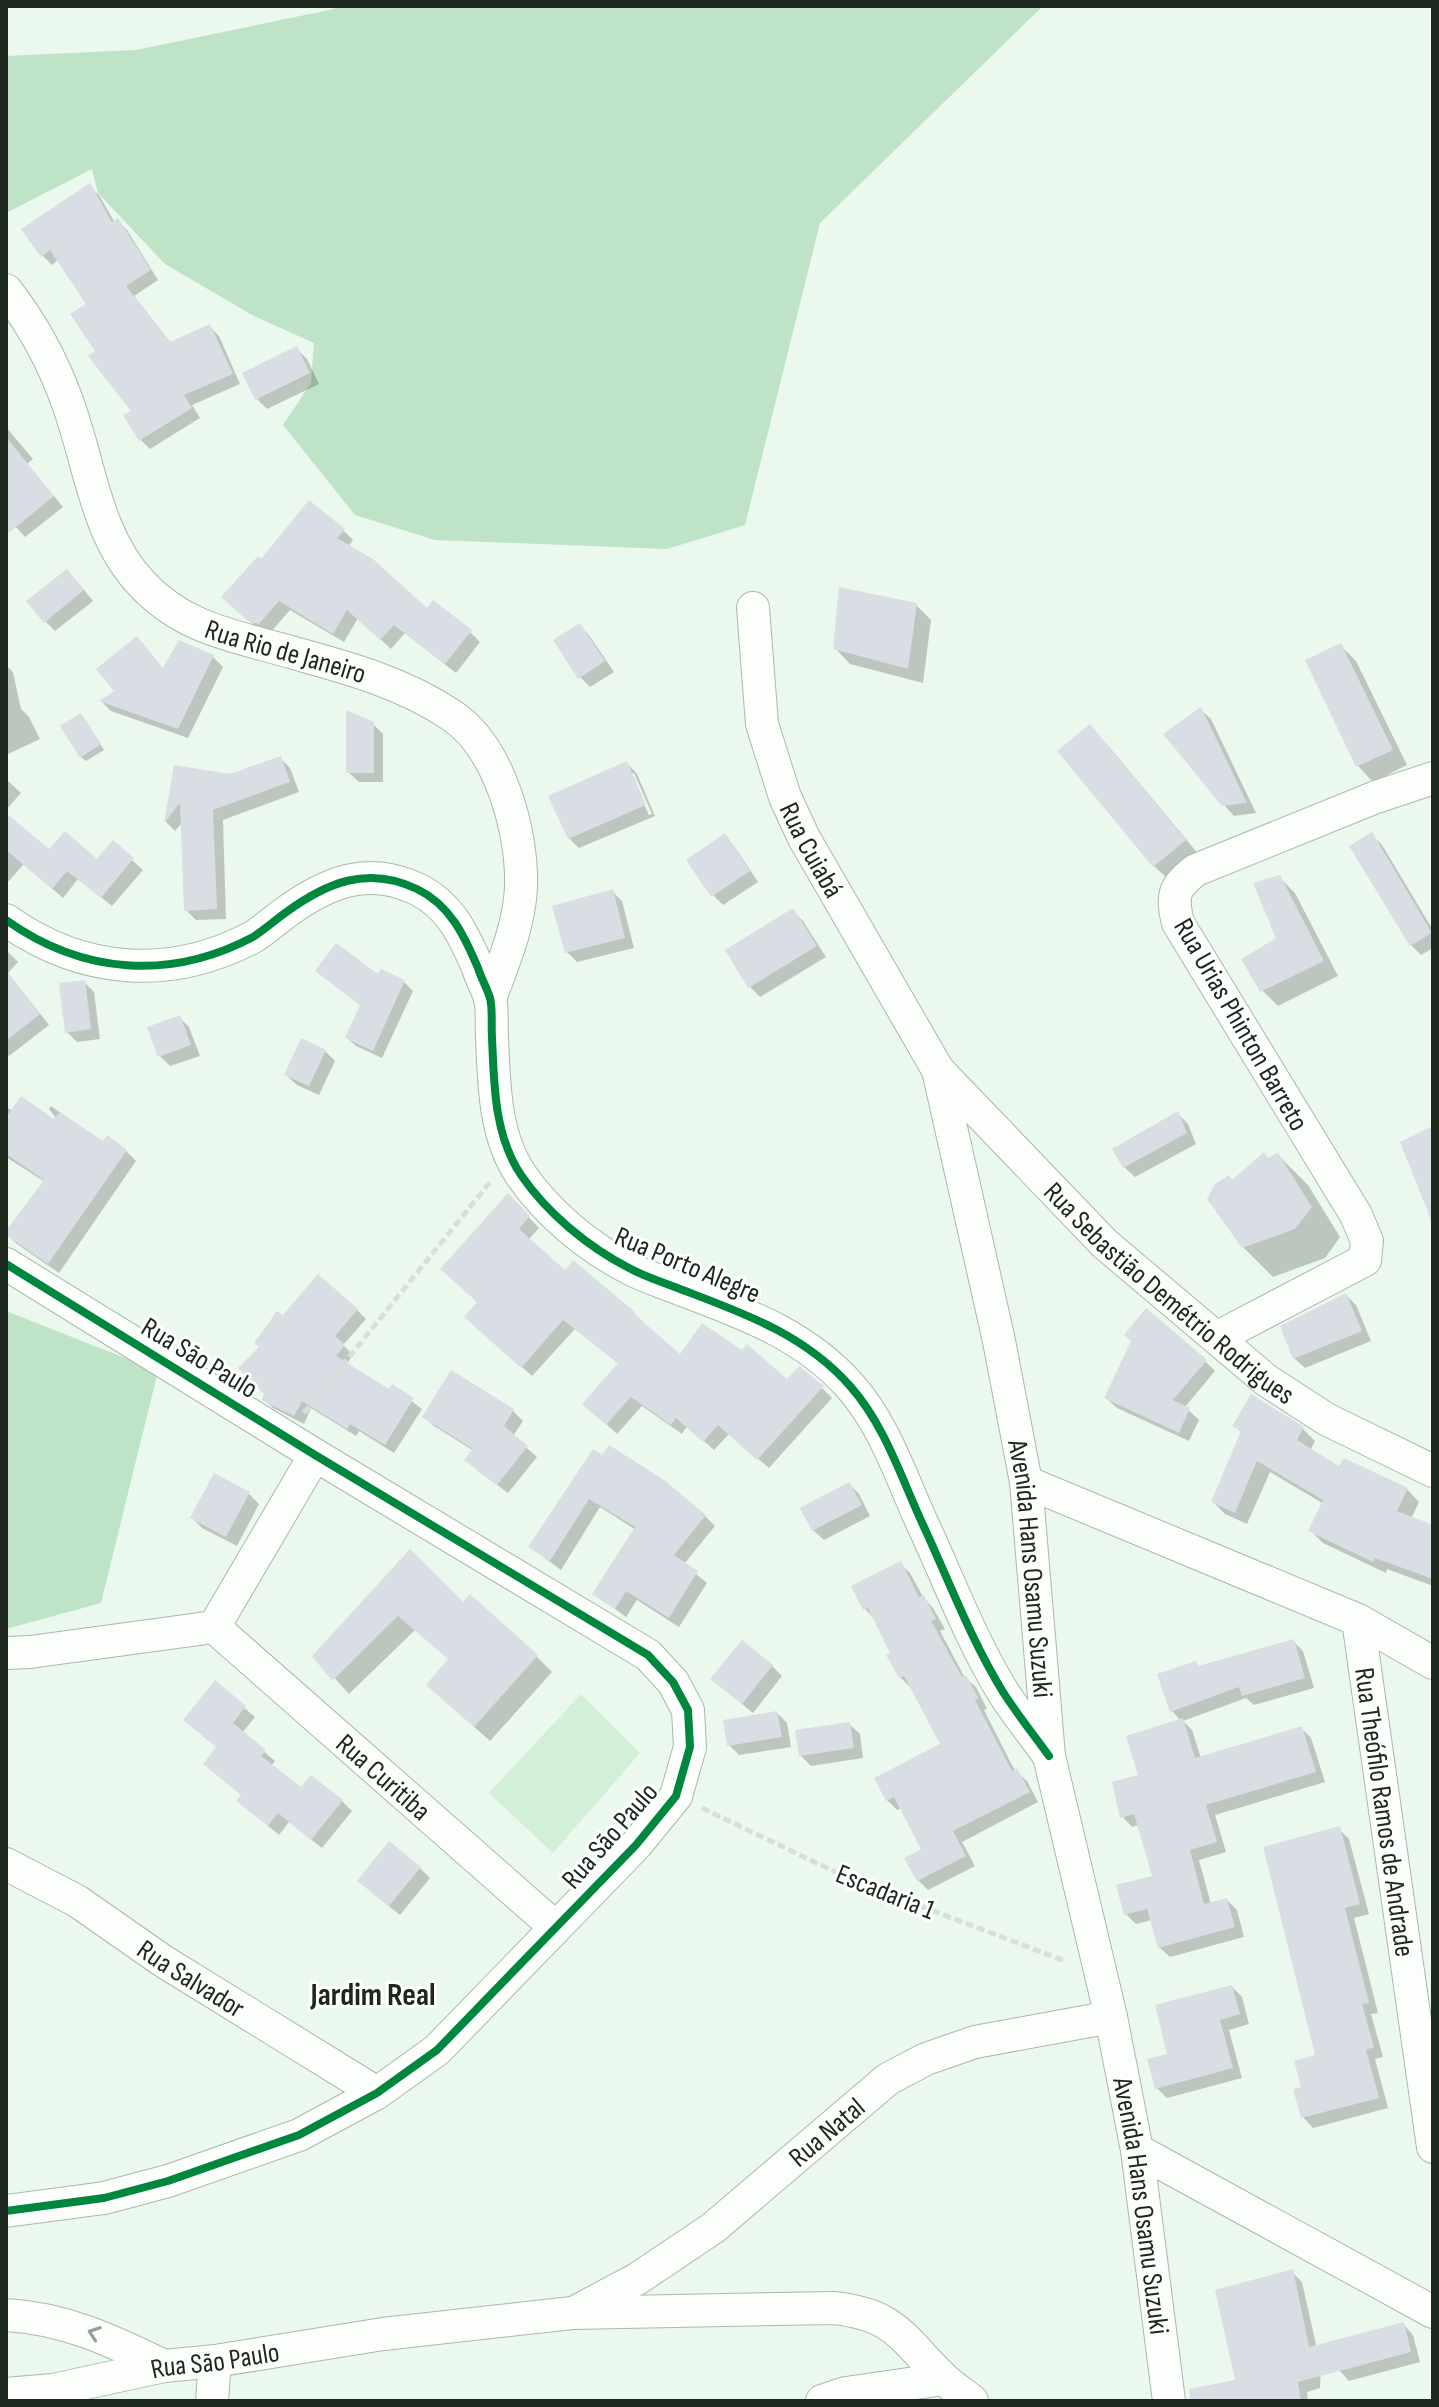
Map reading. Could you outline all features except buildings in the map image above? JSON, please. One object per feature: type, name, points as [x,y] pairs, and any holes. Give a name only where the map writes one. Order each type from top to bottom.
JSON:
[{"type":"street","name":"Rua Rio de Janeiro","points":[[6,290],[38,338],[67,401],[113,543],[140,583],[166,606],[194,624],[372,676],[423,698],[454,716],[479,744],[499,776],[520,849],[521,890],[514,929],[490,999]]},
{"type":"street","name":"Rua Cuiabá","points":[[753,608],[762,724],[785,797],[804,838],[938,1070]]},
{"type":"street","name":"Rua Urias Phinton Barreto","points":[[1218,1337],[1365,1260],[1367,1241],[1356,1215],[1178,923],[1173,904],[1177,884],[1196,870],[1376,797],[1433,778]]},
{"type":"street","name":"Rua Porto Alegre","points":[[6,920],[48,946],[94,962],[140,968],[196,959],[231,947],[258,934],[288,911],[344,879],[379,877],[415,888],[435,900],[454,918],[490,999],[495,1101],[511,1156],[520,1174],[537,1195],[597,1250],[632,1270],[767,1323],[819,1356],[852,1388],[878,1427],[1002,1691],[1049,1756]]},
{"type":"street","name":"Rua Sebastião Demétrio Rodrigues","points":[[938,1070],[1105,1244],[1266,1380],[1326,1419],[1433,1471]]},
{"type":"street","name":"Avenida Hans Osamu Suzuki","points":[[938,1070],[999,1341],[1026,1482],[1049,1756],[1111,2017],[1137,2150],[1169,2401]]},
{"type":"street","name":"Rua São Paulo","points":[[6,1264],[648,1655],[673,1682],[688,1710],[690,1747],[676,1796],[636,1845],[437,2050],[377,2093],[299,2135],[168,2181],[104,2198],[6,2211]]},
{"type":"street","points":[[6,1653],[214,1627],[315,1455]]},
{"type":"street","points":[[1026,1482],[1358,1620],[1433,1663]]},
{"type":"street","name":"Rua Theófilo Ramos de Andrade","points":[[1358,1620],[1420,1988],[1433,2147]]},
{"type":"street","name":"Rua Curitiba","points":[[214,1627],[555,1927]]},
{"type":"street","name":"Rua Salvador","points":[[6,1864],[77,1901],[175,1969],[377,2093]]},
{"type":"street","name":"Rua Natal","points":[[572,2313],[637,2279],[713,2228],[888,2079],[926,2059],[975,2042],[1111,2017]]},
{"type":"street","points":[[1137,2150],[1433,2312]]},
{"type":"street","name":"Rua São Paulo","points":[[6,2315],[31,2316],[104,2336],[164,2366],[215,2361],[383,2334],[572,2313],[859,2310],[882,2319],[902,2333],[943,2379],[972,2401]]},
{"type":"street","points":[[212,2401],[215,2361]]},
{"type":"street","points":[[6,2394],[53,2390],[164,2366]]},
{"type":"street","points":[[822,2401],[846,2393],[943,2379]]},
{"type":"path","points":[[286,1435],[511,1156]]},
{"type":"green space","points":[[337,6],[1043,6],[820,223],[745,525],[667,549],[435,540],[355,515],[283,425],[311,383],[314,343],[252,315],[165,264],[98,193],[92,169],[6,213],[6,56],[136,50]]},
{"type":"green space","points":[[6,1311],[158,1371],[101,1603],[6,1629]]},
{"type":"green space","points":[[581,1694],[640,1753],[553,1853],[489,1793]]},
{"type":"cycle path","points":[[6,920],[65,952],[96,961],[158,965],[222,951],[253,937],[316,893],[348,881],[381,878],[399,882],[438,903],[461,933],[490,998],[500,1126],[512,1159],[531,1189],[569,1228],[614,1260],[771,1327],[813,1352],[850,1386],[883,1435],[991,1672],[1049,1756]]},
{"type":"cycle path","points":[[6,1264],[648,1655],[673,1682],[688,1710],[690,1747],[676,1796],[636,1845],[437,2050],[377,2093],[299,2135],[168,2181],[104,2198],[6,2211]]},
{"type":"district","name":"Jardim Real","points":[[373,1994]]}]
